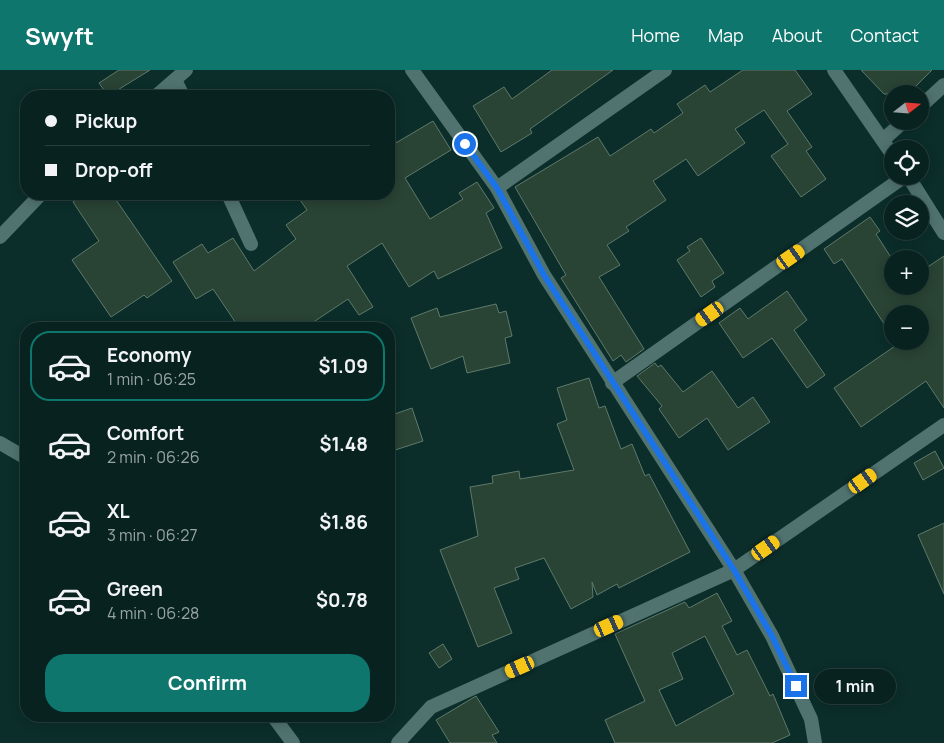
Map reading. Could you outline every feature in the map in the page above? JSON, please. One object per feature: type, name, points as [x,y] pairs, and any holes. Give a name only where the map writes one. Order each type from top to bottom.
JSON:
[{"type":"street","points":[[412,70],[497,188],[544,275],[734,570],[772,636],[811,719],[815,743]]},
{"type":"street","points":[[497,188],[665,70]]},
{"type":"street","points":[[834,70],[883,140],[894,130]]},
{"type":"street","points":[[163,90],[181,75]]},
{"type":"street","points":[[181,75],[182,90]]},
{"type":"street","points":[[929,99],[944,85]]},
{"type":"street","points":[[612,383],[894,185]]},
{"type":"street","points":[[913,185],[944,233]]},
{"type":"street","points":[[0,237],[35,200]]},
{"type":"street","points":[[231,200],[252,244]]},
{"type":"street","points":[[398,743],[431,707],[734,570],[944,425]]},
{"type":"street","points":[[0,443],[20,455]]},
{"type":"street","points":[[277,722],[293,743]]},
{"type":"building","points":[[119,70],[150,70],[118,90],[104,90],[99,83]]},
{"type":"building","points":[[552,70],[613,70],[530,129],[532,133],[501,152],[473,106],[504,87],[512,99]]},
{"type":"building","points":[[743,70],[795,70],[812,94],[787,111],[812,147],[806,151],[826,179],[801,197],[771,156],[788,144],[764,110],[735,129],[745,143],[698,176],[686,159],[653,181],[666,200],[626,227],[629,231],[607,245],[620,265],[599,277],[644,349],[626,362],[621,355],[613,361],[561,278],[566,275],[515,187],[598,137],[610,156],[651,129],[654,133],[683,113],[677,104],[705,85],[710,92]]},
{"type":"building","points":[[861,70],[932,70],[917,85],[884,85],[884,94]]},
{"type":"building","points":[[433,121],[451,150],[405,178],[430,219],[463,199],[459,193],[477,182],[494,208],[486,213],[502,248],[438,279],[434,271],[409,287],[382,243],[347,266],[373,307],[359,315],[348,299],[314,322],[235,322],[213,289],[196,299],[173,262],[202,244],[208,253],[233,238],[254,271],[296,239],[286,225],[307,210],[300,200],[395,200],[395,143]]},
{"type":"building","points":[[76,200],[116,200],[172,281],[147,298],[144,295],[111,317],[72,260],[99,241],[73,202]]},
{"type":"building","points":[[870,217],[880,231],[876,234],[886,250],[884,250],[884,295],[929,295],[929,266],[944,256],[944,408],[926,381],[861,427],[834,388],[889,350],[929,350],[929,305],[884,305],[884,324],[842,259],[834,264],[824,249]]},
{"type":"building","points":[[701,238],[724,273],[712,281],[715,287],[701,297],[677,260],[690,251],[687,247]]},
{"type":"building","points":[[787,291],[807,320],[794,330],[825,375],[807,388],[772,338],[743,358],[719,323],[740,308],[748,319]]},
{"type":"building","points":[[496,304],[499,313],[506,311],[512,336],[505,338],[510,363],[467,373],[463,356],[431,369],[411,318],[437,308],[440,317]]},
{"type":"building","points":[[655,363],[658,367],[661,365],[683,392],[712,371],[738,408],[753,397],[770,422],[728,450],[707,418],[679,438],[659,409],[662,406],[637,376]]},
{"type":"building","points":[[589,378],[599,408],[605,406],[621,449],[632,444],[645,476],[649,474],[690,552],[619,588],[617,584],[597,595],[592,582],[593,597],[571,609],[544,558],[515,568],[519,579],[494,588],[512,633],[478,647],[440,550],[478,536],[470,487],[493,483],[492,476],[519,471],[520,479],[574,470],[557,424],[567,420],[557,388]]},
{"type":"building","points":[[412,408],[423,441],[395,450],[395,414]]},
{"type":"building","points":[[935,451],[944,468],[923,480],[914,463]]},
{"type":"building","points":[[944,523],[944,594],[918,535]]},
{"type":"building","points":[[717,593],[732,621],[722,626],[737,655],[747,650],[770,696],[773,694],[790,735],[772,743],[615,743],[605,720],[645,701],[615,634],[685,602],[689,608]],"holes":[[[705,636],[734,694],[676,726],[659,690],[683,679],[672,653]]]},
{"type":"building","points":[[443,644],[452,659],[439,668],[429,653]]},
{"type":"building","points":[[476,696],[499,732],[492,735],[497,743],[450,743],[436,720]]},
{"type":"route","points":[[465,144],[497,188],[544,275],[734,570],[772,636],[796,686]]}]
